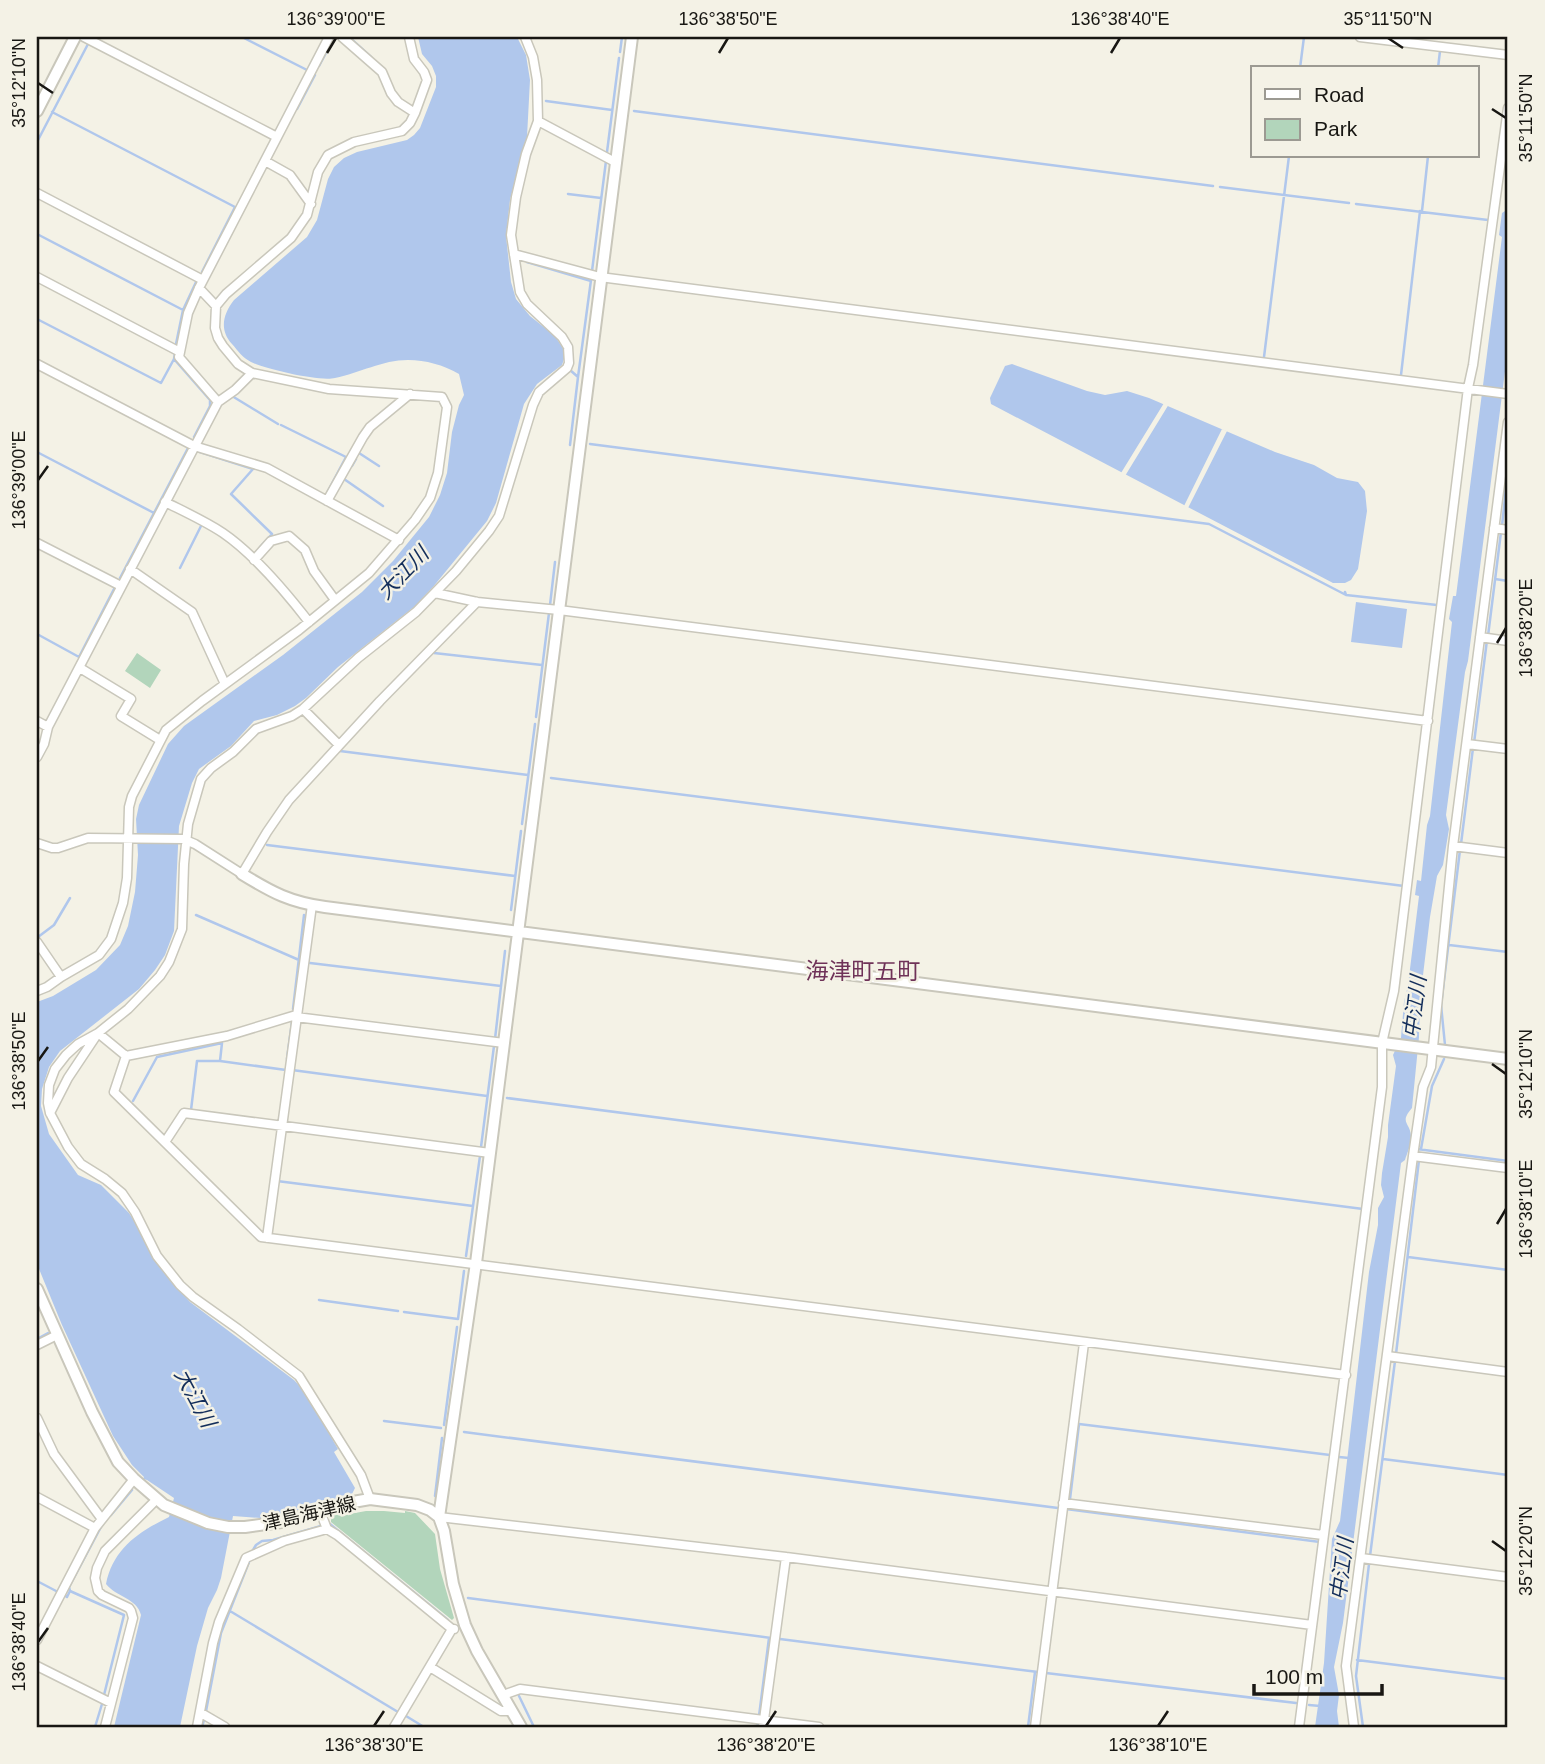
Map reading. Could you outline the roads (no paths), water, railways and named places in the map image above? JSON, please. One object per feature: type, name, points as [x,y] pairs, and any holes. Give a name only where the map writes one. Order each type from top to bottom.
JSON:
[{"type":"street","points":[[37,111],[75,37]]},
{"type":"street","points":[[84,37],[277,137]]},
{"type":"street","points":[[218,402],[179,357],[188,313],[329,37]]},
{"type":"street","points":[[342,37],[382,72],[398,102],[415,113]]},
{"type":"street","points":[[216,306],[291,237],[304,221],[318,172],[328,155],[354,142],[402,131],[410,123],[427,80],[414,59],[409,37]]},
{"type":"street","points":[[370,1499],[360,1475],[299,1376],[180,1285],[157,1256],[135,1212],[122,1193],[81,1164],[68,1147],[50,1113],[49,1085],[55,1069],[65,1055],[128,1009],[160,976],[169,962],[182,929],[185,840],[201,779],[256,729],[292,716],[303,709],[435,593],[499,516],[533,405],[540,392],[567,369],[568,347],[562,337],[527,304],[520,292],[511,235],[516,197],[538,121],[537,80],[533,57],[525,37]]},
{"type":"street","points":[[521,1727],[465,1625],[439,1517],[476,1263],[632,37]]},
{"type":"street","points":[[1360,37],[1508,55]]},
{"type":"street","points":[[1299,1727],[1346,1375],[1382,1087],[1385,1043],[1394,991],[1508,108]]},
{"type":"street","points":[[538,121],[615,162]]},
{"type":"street","points":[[265,161],[290,175],[311,204]]},
{"type":"street","points":[[37,193],[201,284],[216,306],[215,328],[218,338],[238,364],[252,373],[329,390],[442,397],[446,407],[438,473],[430,498],[399,540],[369,573],[309,622],[166,730],[129,807],[129,860],[123,903],[111,939],[99,955],[47,987],[37,990]]},
{"type":"street","points":[[514,254],[600,277],[1508,394]]},
{"type":"street","points":[[37,277],[180,352]]},
{"type":"street","points":[[37,364],[194,446],[267,468],[399,540]]},
{"type":"street","points":[[37,757],[48,727],[218,402],[252,373]]},
{"type":"street","points":[[327,501],[370,427],[410,394]]},
{"type":"street","points":[[1354,1727],[1346,1666],[1413,1156],[1423,1087],[1431,1067],[1454,846],[1508,422]]},
{"type":"street","points":[[165,502],[226,535],[276,581],[309,622]]},
{"type":"street","points":[[1494,528],[1508,530]]},
{"type":"street","points":[[254,560],[271,541],[289,536],[305,550],[314,571],[335,600]]},
{"type":"street","points":[[37,542],[121,586]]},
{"type":"street","points":[[130,569],[192,612],[225,684]]},
{"type":"street","points":[[435,593],[477,601],[1428,721]]},
{"type":"street","points":[[242,874],[289,800],[477,601]]},
{"type":"street","points":[[1480,636],[1508,640]]},
{"type":"street","points":[[80,667],[131,699],[121,716],[160,740]]},
{"type":"street","points":[[303,709],[339,745]]},
{"type":"street","points":[[37,721],[48,727]]},
{"type":"street","points":[[1468,744],[1508,749]]},
{"type":"street","points":[[37,843],[58,848],[88,838],[185,840],[267,890],[312,905],[1508,1059]]},
{"type":"street","points":[[1454,846],[1508,853]]},
{"type":"street","points":[[267,1238],[312,905]]},
{"type":"street","points":[[37,942],[61,977]]},
{"type":"street","points":[[126,1056],[227,1037],[296,1016],[504,1043]]},
{"type":"street","points":[[98,1032],[126,1056]]},
{"type":"street","points":[[50,1113],[68,1078],[98,1032]]},
{"type":"street","points":[[126,1056],[114,1092],[261,1237],[1346,1375]]},
{"type":"street","points":[[165,1142],[184,1113],[490,1153]]},
{"type":"street","points":[[1413,1156],[1508,1168]]},
{"type":"street","name":"津島海津線","points":[[37,1289],[118,1462],[160,1502],[208,1523],[228,1527],[281,1522],[370,1499],[417,1505],[439,1517]]},
{"type":"street","points":[[37,1345],[57,1335]]},
{"type":"street","points":[[1035,1727],[1083,1343]]},
{"type":"street","points":[[1387,1356],[1508,1372]]},
{"type":"street","points":[[37,1418],[54,1454],[101,1518]]},
{"type":"street","points":[[37,1640],[101,1518],[134,1479]]},
{"type":"street","points":[[37,1497],[95,1528]]},
{"type":"street","points":[[106,1727],[133,1618],[128,1608],[97,1591],[97,1568],[105,1551],[160,1502]]},
{"type":"street","points":[[1063,1503],[1323,1535]]},
{"type":"street","points":[[320,1511],[327,1530]]},
{"type":"street","points":[[439,1517],[786,1557],[1312,1625]]},
{"type":"street","points":[[197,1727],[219,1622],[246,1558],[284,1541],[327,1530],[337,1535],[452,1629]]},
{"type":"street","points":[[764,1724],[786,1557]]},
{"type":"street","points":[[1361,1558],[1508,1577]]},
{"type":"street","points":[[394,1727],[452,1629],[465,1625]]},
{"type":"street","points":[[37,1666],[111,1703]]},
{"type":"street","points":[[430,1667],[501,1711],[512,1711]]},
{"type":"street","points":[[503,1695],[520,1689],[764,1724],[819,1727]]},
{"type":"street","points":[[201,1713],[225,1727]]},
{"type":"water","name":"大江川","points":[[418,37],[517,37],[526,55],[530,80],[527,137],[510,200],[506,236],[511,282],[516,299],[530,316],[555,336],[566,353],[562,365],[537,384],[524,404],[496,503],[487,521],[433,587],[414,607],[338,667],[306,698],[277,715],[254,721],[231,746],[199,769],[179,826],[174,931],[165,955],[139,989],[60,1051],[49,1067],[42,1089],[41,1106],[49,1134],[78,1175],[101,1185],[129,1213],[158,1265],[190,1302],[294,1380],[305,1392],[338,1449],[334,1452],[355,1488],[352,1494],[308,1508],[261,1518],[233,1516],[221,1578],[208,1608],[197,1646],[180,1727],[114,1727],[141,1615],[131,1601],[106,1584],[109,1572],[128,1543],[169,1517],[174,1498],[143,1479],[113,1436],[37,1264],[37,1002],[53,996],[96,970],[120,945],[128,926],[135,892],[138,855],[136,819],[139,805],[168,744],[184,726],[283,655],[362,592],[393,561],[429,517],[440,495],[447,473],[452,432],[464,395],[459,374],[434,364],[408,360],[389,362],[328,379],[293,374],[248,360],[228,339],[224,328],[225,316],[234,300],[307,237],[317,220],[334,167],[357,152],[407,140],[420,128],[436,87],[436,76],[422,54]]},
{"type":"water","name":"中江川","points":[[1508,189],[1508,348],[1446,815],[1449,829],[1430,917],[1420,1000],[1412,1108],[1406,1117],[1411,1142],[1405,1160],[1401,1163],[1343,1623],[1334,1667],[1339,1695],[1339,1727],[1315,1727],[1324,1663],[1332,1539],[1340,1521],[1369,1272],[1378,1225],[1378,1208],[1384,1197],[1381,1185],[1396,1066],[1393,1055],[1401,1038],[1419,896],[1415,895],[1417,880],[1421,881],[1430,816],[1452,622],[1449,619],[1453,596],[1456,596],[1502,237],[1499,235]]},
{"type":"water","points":[[1012,364],[1087,391],[1105,395],[1127,391],[1149,398],[1275,452],[1314,465],[1337,478],[1358,482],[1365,491],[1367,511],[1358,569],[1351,580],[1333,583],[991,404],[990,398],[1005,366]]},
{"type":"water","points":[[1356,602],[1407,609],[1402,648],[1351,642]]},
{"type":"waterway","points":[[242,37],[307,70]]},
{"type":"waterway","points":[[349,37],[371,57]]},
{"type":"waterway","points":[[620,52],[622,37]]},
{"type":"waterway","points":[[1300,66],[1304,37]]},
{"type":"waterway","points":[[319,66],[334,38]]},
{"type":"waterway","points":[[37,142],[88,44]]},
{"type":"waterway","points":[[1438,66],[1440,51]]},
{"type":"waterway","points":[[607,152],[619,58]]},
{"type":"waterway","points":[[297,109],[315,75]]},
{"type":"waterway","points":[[546,101],[612,110]]},
{"type":"waterway","points":[[634,111],[1213,186]]},
{"type":"waterway","points":[[52,112],[235,207],[202,272]]},
{"type":"waterway","points":[[1264,357],[1289,158]]},
{"type":"waterway","points":[[1422,211],[1428,158]]},
{"type":"waterway","points":[[592,271],[606,161]]},
{"type":"waterway","points":[[1220,187],[1349,203]]},
{"type":"waterway","points":[[568,194],[601,198]]},
{"type":"waterway","points":[[1356,204],[1488,220]]},
{"type":"waterway","points":[[1401,375],[1420,211]]},
{"type":"waterway","points":[[37,234],[183,310]]},
{"type":"waterway","points":[[527,262],[591,281]]},
{"type":"waterway","points":[[176,344],[183,310],[197,280]]},
{"type":"waterway","points":[[578,377],[591,280]]},
{"type":"waterway","points":[[37,319],[161,383],[174,359]]},
{"type":"waterway","points":[[175,353],[174,359],[210,400],[210,406],[194,437]]},
{"type":"waterway","points":[[570,370],[578,377],[570,445]]},
{"type":"waterway","points":[[230,398],[232,396],[278,424]]},
{"type":"waterway","points":[[281,425],[346,457],[328,491]]},
{"type":"waterway","points":[[590,444],[1209,524],[1346,595]]},
{"type":"waterway","points":[[120,578],[188,448]]},
{"type":"waterway","points":[[197,451],[253,469],[231,494],[272,534],[260,547]]},
{"type":"waterway","points":[[37,452],[154,513]]},
{"type":"waterway","points":[[359,453],[379,466]]},
{"type":"waterway","points":[[352,466],[356,459]]},
{"type":"waterway","points":[[1502,526],[1508,469]]},
{"type":"waterway","points":[[344,479],[383,506]]},
{"type":"waterway","points":[[180,568],[202,524]]},
{"type":"waterway","points":[[1488,636],[1501,532]]},
{"type":"waterway","points":[[550,605],[555,562]]},
{"type":"waterway","points":[[1495,579],[1508,581]]},
{"type":"waterway","points":[[37,634],[79,657],[115,587]]},
{"type":"waterway","points":[[1345,592],[1346,595],[1437,605]]},
{"type":"waterway","points":[[536,717],[549,613]]},
{"type":"waterway","points":[[1474,743],[1487,640]]},
{"type":"waterway","points":[[434,653],[542,665]]},
{"type":"waterway","points":[[522,824],[535,724]]},
{"type":"waterway","points":[[1461,844],[1473,748]]},
{"type":"waterway","points":[[340,751],[528,775]]},
{"type":"waterway","points":[[551,778],[1404,886]]},
{"type":"waterway","points":[[511,910],[521,831]]},
{"type":"waterway","points":[[267,845],[515,876]]},
{"type":"waterway","points":[[1445,1045],[1441,1005],[1460,850]]},
{"type":"waterway","points":[[37,936],[54,925],[70,898]]},
{"type":"waterway","points":[[196,915],[299,960]]},
{"type":"waterway","points":[[293,1009],[304,915]]},
{"type":"waterway","points":[[1449,945],[1508,952]]},
{"type":"waterway","points":[[495,1039],[505,951]]},
{"type":"waterway","points":[[310,963],[501,986]]},
{"type":"waterway","points":[[287,1059],[292,1022]]},
{"type":"waterway","points":[[133,1101],[157,1057],[222,1043],[220,1061]]},
{"type":"waterway","points":[[481,1147],[494,1046]]},
{"type":"waterway","points":[[1421,1149],[1432,1086],[1444,1059]]},
{"type":"waterway","points":[[191,1110],[197,1061],[220,1061],[286,1070]]},
{"type":"waterway","points":[[292,1070],[487,1096]]},
{"type":"waterway","points":[[507,1098],[1363,1209]]},
{"type":"waterway","points":[[1417,1149],[1508,1161]]},
{"type":"waterway","points":[[466,1256],[480,1156]]},
{"type":"waterway","points":[[1396,1354],[1419,1160]]},
{"type":"waterway","points":[[277,1181],[473,1206]]},
{"type":"waterway","points":[[1408,1257],[1508,1270]]},
{"type":"waterway","points":[[404,1312],[458,1319],[464,1271]]},
{"type":"waterway","points":[[319,1300],[398,1311]]},
{"type":"waterway","points":[[444,1425],[457,1327]]},
{"type":"waterway","points":[[37,1339],[48,1333]]},
{"type":"waterway","points":[[1370,1556],[1395,1361]]},
{"type":"waterway","points":[[384,1421],[441,1428]]},
{"type":"waterway","points":[[1070,1499],[1079,1424],[1330,1455]]},
{"type":"waterway","points":[[464,1432],[1058,1508]]},
{"type":"waterway","points":[[435,1496],[442,1438]]},
{"type":"waterway","points":[[1339,1457],[1349,1458]]},
{"type":"waterway","points":[[1383,1459],[1508,1475]]},
{"type":"waterway","points":[[111,1515],[132,1490]]},
{"type":"waterway","points":[[1066,1509],[1320,1542]]},
{"type":"waterway","points":[[330,1524],[448,1620]]},
{"type":"waterway","points":[[70,1591],[69,1587],[102,1525]]},
{"type":"waterway","points":[[253,1550],[262,1541],[321,1526]]},
{"type":"waterway","points":[[206,1711],[221,1633],[249,1562]]},
{"type":"waterway","points":[[1363,1727],[1356,1676],[1369,1564]]},
{"type":"waterway","points":[[37,1581],[58,1592]]},
{"type":"waterway","points":[[64,1595],[67,1597],[70,1591],[124,1615],[104,1695]]},
{"type":"waterway","points":[[468,1598],[771,1638]]},
{"type":"waterway","points":[[230,1611],[398,1712]]},
{"type":"waterway","points":[[759,1716],[769,1638]]},
{"type":"waterway","points":[[780,1639],[1038,1672]]},
{"type":"waterway","points":[[1357,1660],[1508,1679]]},
{"type":"waterway","points":[[1028,1727],[1035,1672]]},
{"type":"waterway","points":[[1046,1673],[1296,1703]]},
{"type":"waterway","points":[[519,1696],[534,1727]]},
{"type":"waterway","points":[[95,1727],[102,1704]]},
{"type":"waterway","points":[[1309,1705],[1320,1706]]},
{"type":"waterway","points":[[406,1716],[424,1727]]},
{"type":"waterway","points":[[202,1727],[204,1720]]},
{"type":"waterway","points":[[757,1727],[758,1723]]},
{"type":"district","name":"海津町五町","points":[[863,971]]}]
